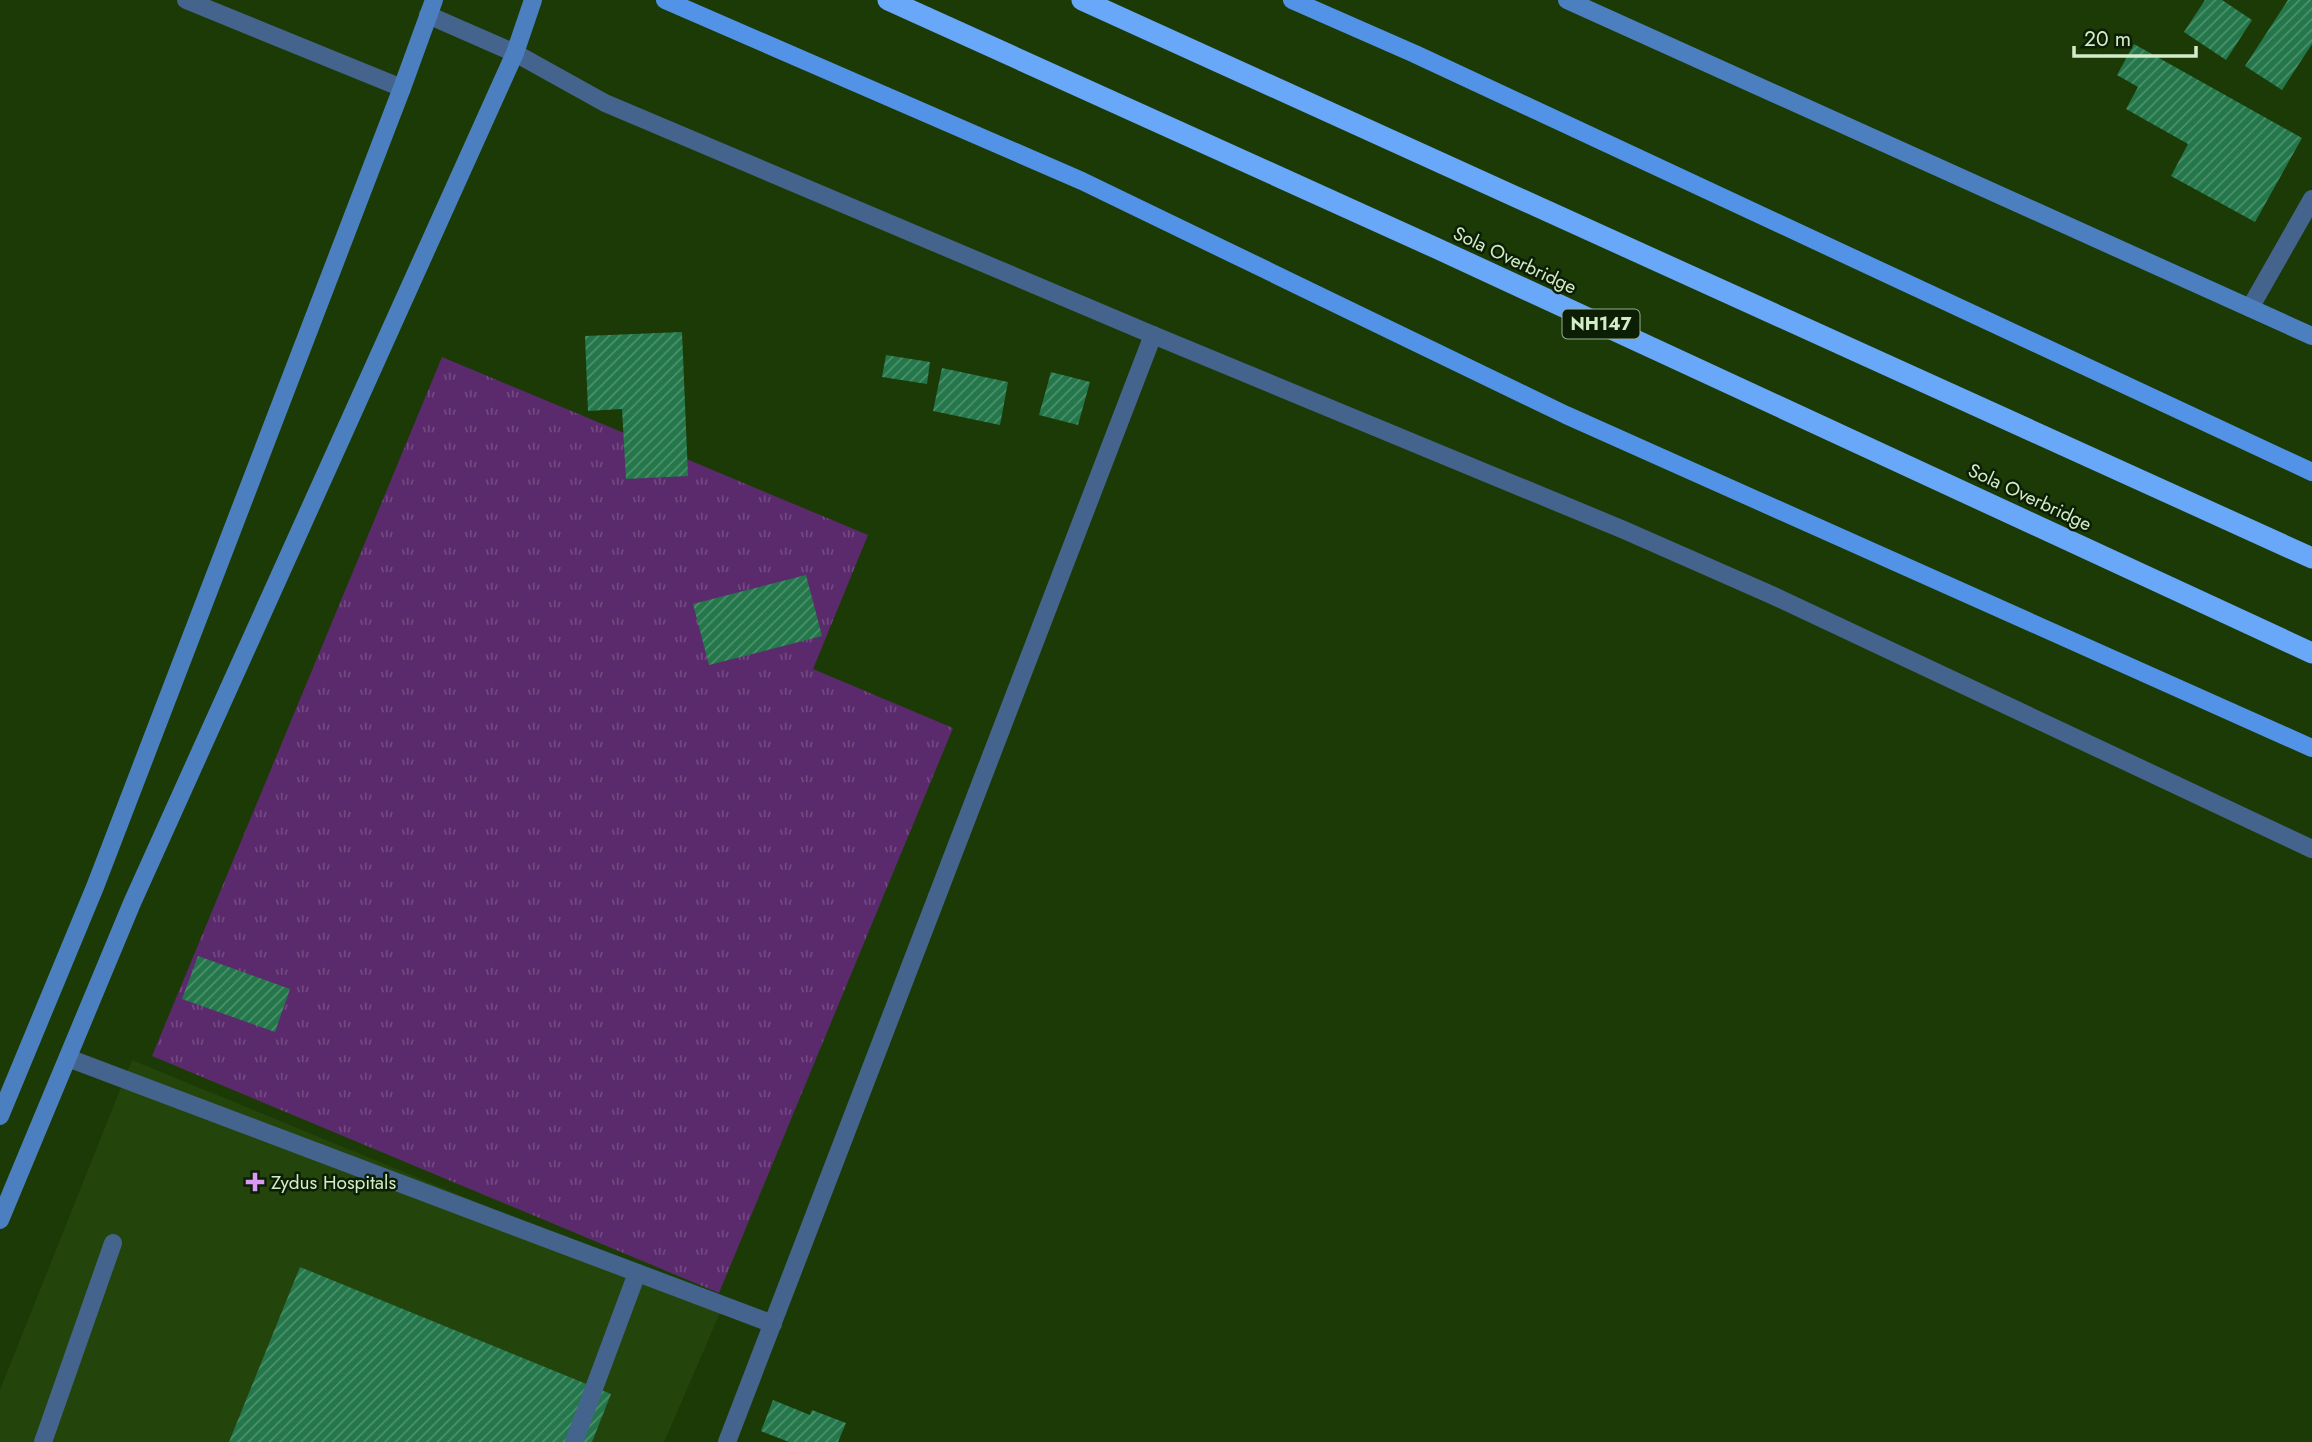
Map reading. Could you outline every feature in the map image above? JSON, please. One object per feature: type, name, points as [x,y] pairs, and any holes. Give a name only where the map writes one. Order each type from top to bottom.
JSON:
[{"type":"highway","name":"Sola Overbridge","points":[[888,0],[1436,248],[2312,653]]},
{"type":"highway","points":[[1082,0],[2312,558]]},
{"type":"main road","points":[[0,1220],[138,890],[516,53],[533,0]]},
{"type":"main road","points":[[665,0],[1082,181],[1566,415],[2312,748]]},
{"type":"main road","points":[[1292,0],[1415,54],[2312,472]]},
{"type":"main road","points":[[1567,0],[2312,336]]},
{"type":"main road","points":[[0,1115],[95,887],[431,8]]},
{"type":"street","points":[[186,0],[402,88]]},
{"type":"street","points":[[431,8],[605,103],[1153,335],[1625,530],[1774,596],[2312,849]]},
{"type":"street","points":[[2250,308],[2312,199]]},
{"type":"street","points":[[727,1442],[1153,335]]},
{"type":"street","points":[[68,1058],[773,1324]]},
{"type":"street","points":[[43,1442],[114,1244]]},
{"type":"street","points":[[574,1442],[637,1273]]},
{"type":"shaded area","name":"Zydus Hospitals","points":[[132,1060],[724,1304],[664,1442],[0,1442],[0,1390]]},
{"type":"green space","points":[[442,357],[868,535],[813,669],[953,728],[719,1293],[152,1056]]},
{"type":"building","points":[[2205,0],[2222,0],[2252,20],[2226,60],[2184,32]]},
{"type":"building","points":[[2288,0],[2312,0],[2312,44],[2282,90],[2245,66]]},
{"type":"building","points":[[2134,44],[2302,138],[2255,222],[2171,176],[2188,144],[2126,109],[2138,87],[2117,75]]},
{"type":"building","points":[[682,332],[688,476],[626,479],[622,409],[588,411],[585,336]]},
{"type":"building","points":[[886,355],[930,362],[927,384],[882,377]]},
{"type":"building","points":[[942,368],[1008,382],[1000,425],[933,411]]},
{"type":"building","points":[[1051,372],[1090,382],[1078,425],[1039,415]]},
{"type":"building","points":[[806,575],[822,636],[709,665],[693,604]]},
{"type":"building","points":[[198,956],[290,989],[275,1032],[182,999]]},
{"type":"building","points":[[300,1267],[611,1394],[592,1442],[229,1442]]},
{"type":"building","points":[[773,1400],[810,1415],[812,1410],[846,1423],[838,1442],[789,1442],[761,1431]]},
{"type":"place","name":"Zydus Hospitals","points":[[255,1182]]}]
